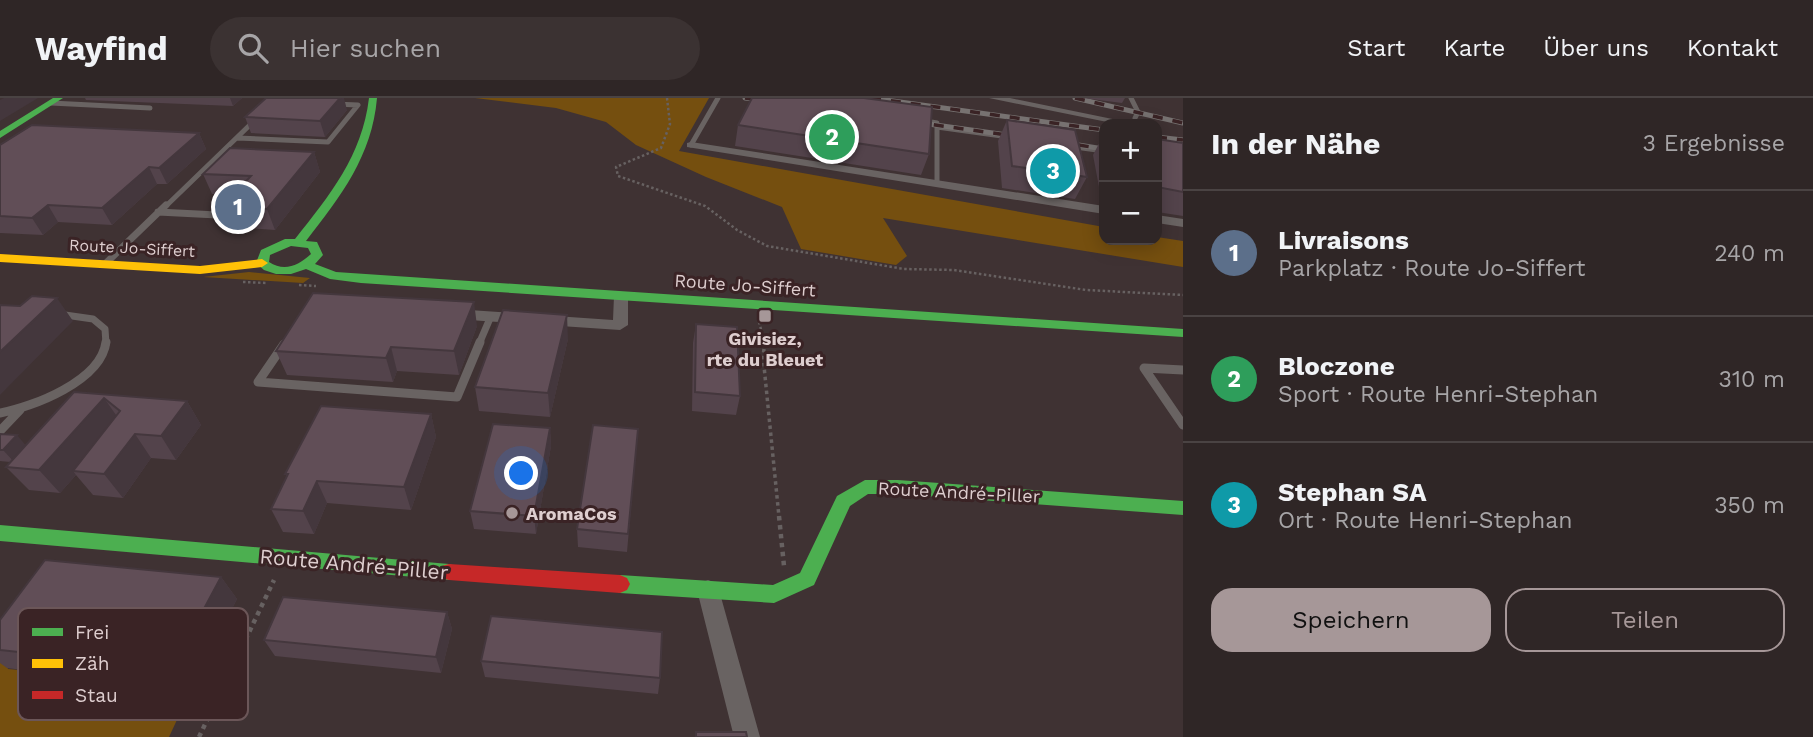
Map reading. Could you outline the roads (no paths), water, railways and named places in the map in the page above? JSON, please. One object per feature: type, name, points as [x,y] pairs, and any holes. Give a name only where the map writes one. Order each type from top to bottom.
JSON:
[{"type":"main road","points":[[299,242],[343,182],[366,145],[374,110],[373,98]]},
{"type":"main road","points":[[0,135],[55,101]]},
{"type":"main road","points":[[299,242],[317,250],[313,260],[307,265],[279,271],[265,267],[262,263],[262,258],[271,248],[299,242]]},
{"type":"main road","name":"Route Jo-Siffert","points":[[0,258],[224,270],[262,263]]},
{"type":"main road","name":"Route Jo-Siffert","points":[[307,265],[334,276],[361,279],[1183,333]]},
{"type":"main road","name":"Route André-Piller","points":[[0,533],[484,576],[774,594],[807,579],[843,500],[865,487],[898,487],[1183,508]]},
{"type":"street","points":[[994,98],[1125,119]]},
{"type":"street","points":[[691,145],[1099,209]]},
{"type":"street","points":[[1162,220],[1183,223]]},
{"type":"street","points":[[435,313],[620,325],[621,296]]},
{"type":"street","points":[[708,590],[747,737]]},
{"type":"lane","points":[[691,145],[718,98]]},
{"type":"lane","points":[[1131,98],[1138,112],[1132,119]]},
{"type":"lane","points":[[55,101],[150,108]]},
{"type":"lane","points":[[237,138],[328,142],[358,105],[321,103]]},
{"type":"lane","points":[[105,264],[264,110]]},
{"type":"lane","points":[[910,118],[937,123],[937,184]]},
{"type":"lane","points":[[937,127],[1014,138]]},
{"type":"lane","points":[[1066,145],[1099,150]]},
{"type":"lane","points":[[158,212],[238,216]]},
{"type":"lane","points":[[0,413],[20,410],[78,380],[97,363],[106,347],[104,329],[93,318],[52,314]]},
{"type":"lane","points":[[288,338],[258,382],[457,397],[491,316]]},
{"type":"lane","points":[[1183,370],[1144,368],[1183,425]]},
{"type":"lane","points":[[0,431],[20,410]]},
{"type":"railway","points":[[745,98],[772,102]]},
{"type":"railway","points":[[871,98],[1099,129]]},
{"type":"railway","points":[[1075,98],[1183,123]]},
{"type":"railway","points":[[914,122],[1021,137]]},
{"type":"railway","points":[[1162,138],[1183,140]]},
{"type":"railway","points":[[1059,142],[1099,148]]},
{"type":"place","name":"Bloczone","points":[[832,137]]},
{"type":"place","name":"Stephan SA","points":[[1053,171]]},
{"type":"place","name":"Livraisons","points":[[238,207]]},
{"type":"place","name":"Givisiez, rte du Bleuet","points":[[765,316]]},
{"type":"place","name":"AromaCos","points":[[512,513]]}]
